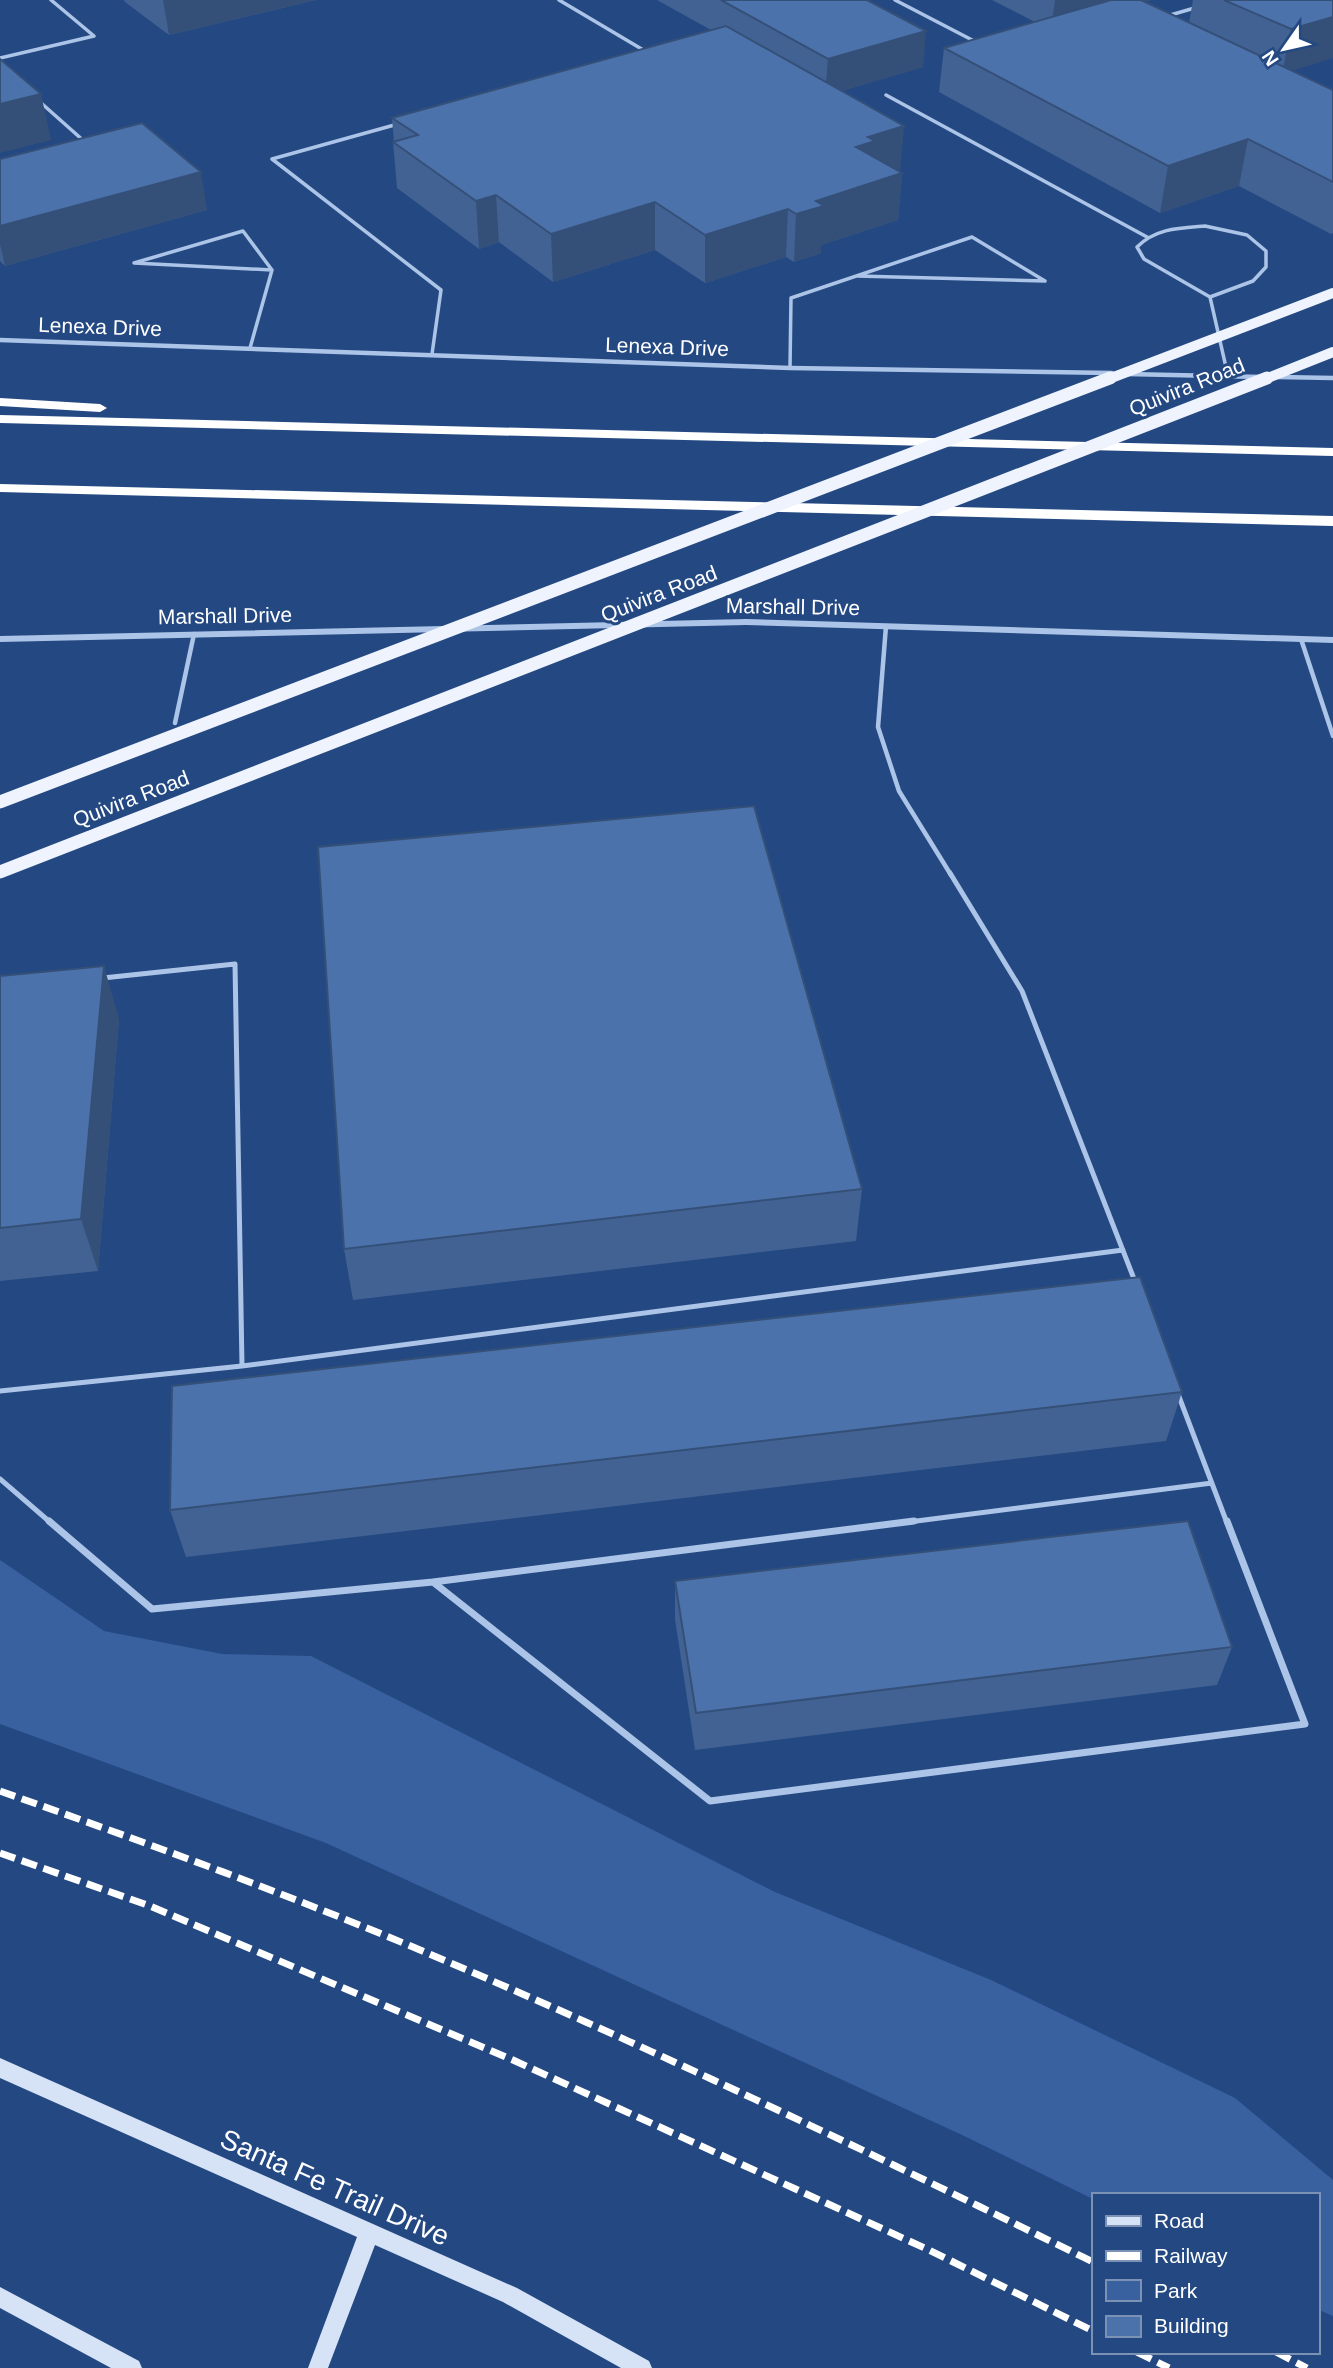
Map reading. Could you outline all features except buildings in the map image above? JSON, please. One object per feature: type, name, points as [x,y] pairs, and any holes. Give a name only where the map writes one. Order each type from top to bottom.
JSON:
[{"type":"highway","points":[[0,402],[473,431]]},
{"type":"highway","points":[[0,419],[1333,453]]},
{"type":"highway","points":[[0,488],[1333,521]]},
{"type":"main road","name":"Quivira Road","points":[[0,802],[1333,293]]},
{"type":"main road","name":"Quivira Road","points":[[0,872],[1333,352]]},
{"type":"main road","name":"Santa Fe Trail Drive","points":[[0,2068],[510,2295],[642,2368]]},
{"type":"main road","points":[[317,2368],[369,2233]]},
{"type":"main road","points":[[0,2297],[132,2368]]},
{"type":"street","name":"Lenexa Drive","points":[[0,340],[790,368],[1333,379]]},
{"type":"street","name":"Marshall Drive","points":[[0,639],[746,622],[1333,640]]},
{"type":"lane","points":[[0,58],[94,36],[51,0]]},
{"type":"lane","points":[[559,0],[649,54],[637,58]]},
{"type":"lane","points":[[895,0],[978,43]]},
{"type":"lane","points":[[1162,17],[1209,4]]},
{"type":"lane","points":[[886,95],[1147,237]]},
{"type":"lane","points":[[40,102],[89,146]]},
{"type":"lane","points":[[405,122],[272,159],[441,290],[432,354]]},
{"type":"lane","points":[[1210,297],[1254,281],[1266,267],[1266,251],[1247,235],[1205,226],[1174,228],[1147,237],[1137,247],[1143,259],[1210,297],[1228,376]]},
{"type":"lane","points":[[243,231],[272,270],[148,263],[134,262],[243,231]]},
{"type":"lane","points":[[790,368],[791,298],[972,237],[1045,281],[857,276]]},
{"type":"lane","points":[[250,348],[272,270]]},
{"type":"lane","points":[[886,626],[878,727],[899,791],[1022,991],[1138,1289]]},
{"type":"lane","points":[[175,723],[194,634]]},
{"type":"lane","points":[[1301,639],[1333,736]]},
{"type":"lane","points":[[97,979],[235,964],[242,1366]]},
{"type":"lane","points":[[0,1391],[242,1366],[1123,1250]]},
{"type":"lane","points":[[433,1582],[709,1801],[1305,1724],[1177,1392]]},
{"type":"lane","points":[[0,1479],[152,1609],[433,1582],[1212,1483]]},
{"type":"green space","points":[[0,1560],[104,1631],[222,1654],[311,1656],[775,1892],[991,1980],[1235,2098],[1333,2180],[1333,2316],[1319,2310],[1319,2193],[1092,2193],[1092,2199],[960,2134],[326,1843],[0,1724]]},
{"type":"railway","points":[[0,1791],[264,1887],[505,1986],[759,2101],[1092,2262]]},
{"type":"railway","points":[[0,1853],[150,1906],[513,2060],[929,2250],[1092,2331]]},
{"type":"railway","points":[[1141,2354],[1169,2368]]},
{"type":"railway","points":[[1280,2354],[1307,2368]]}]
